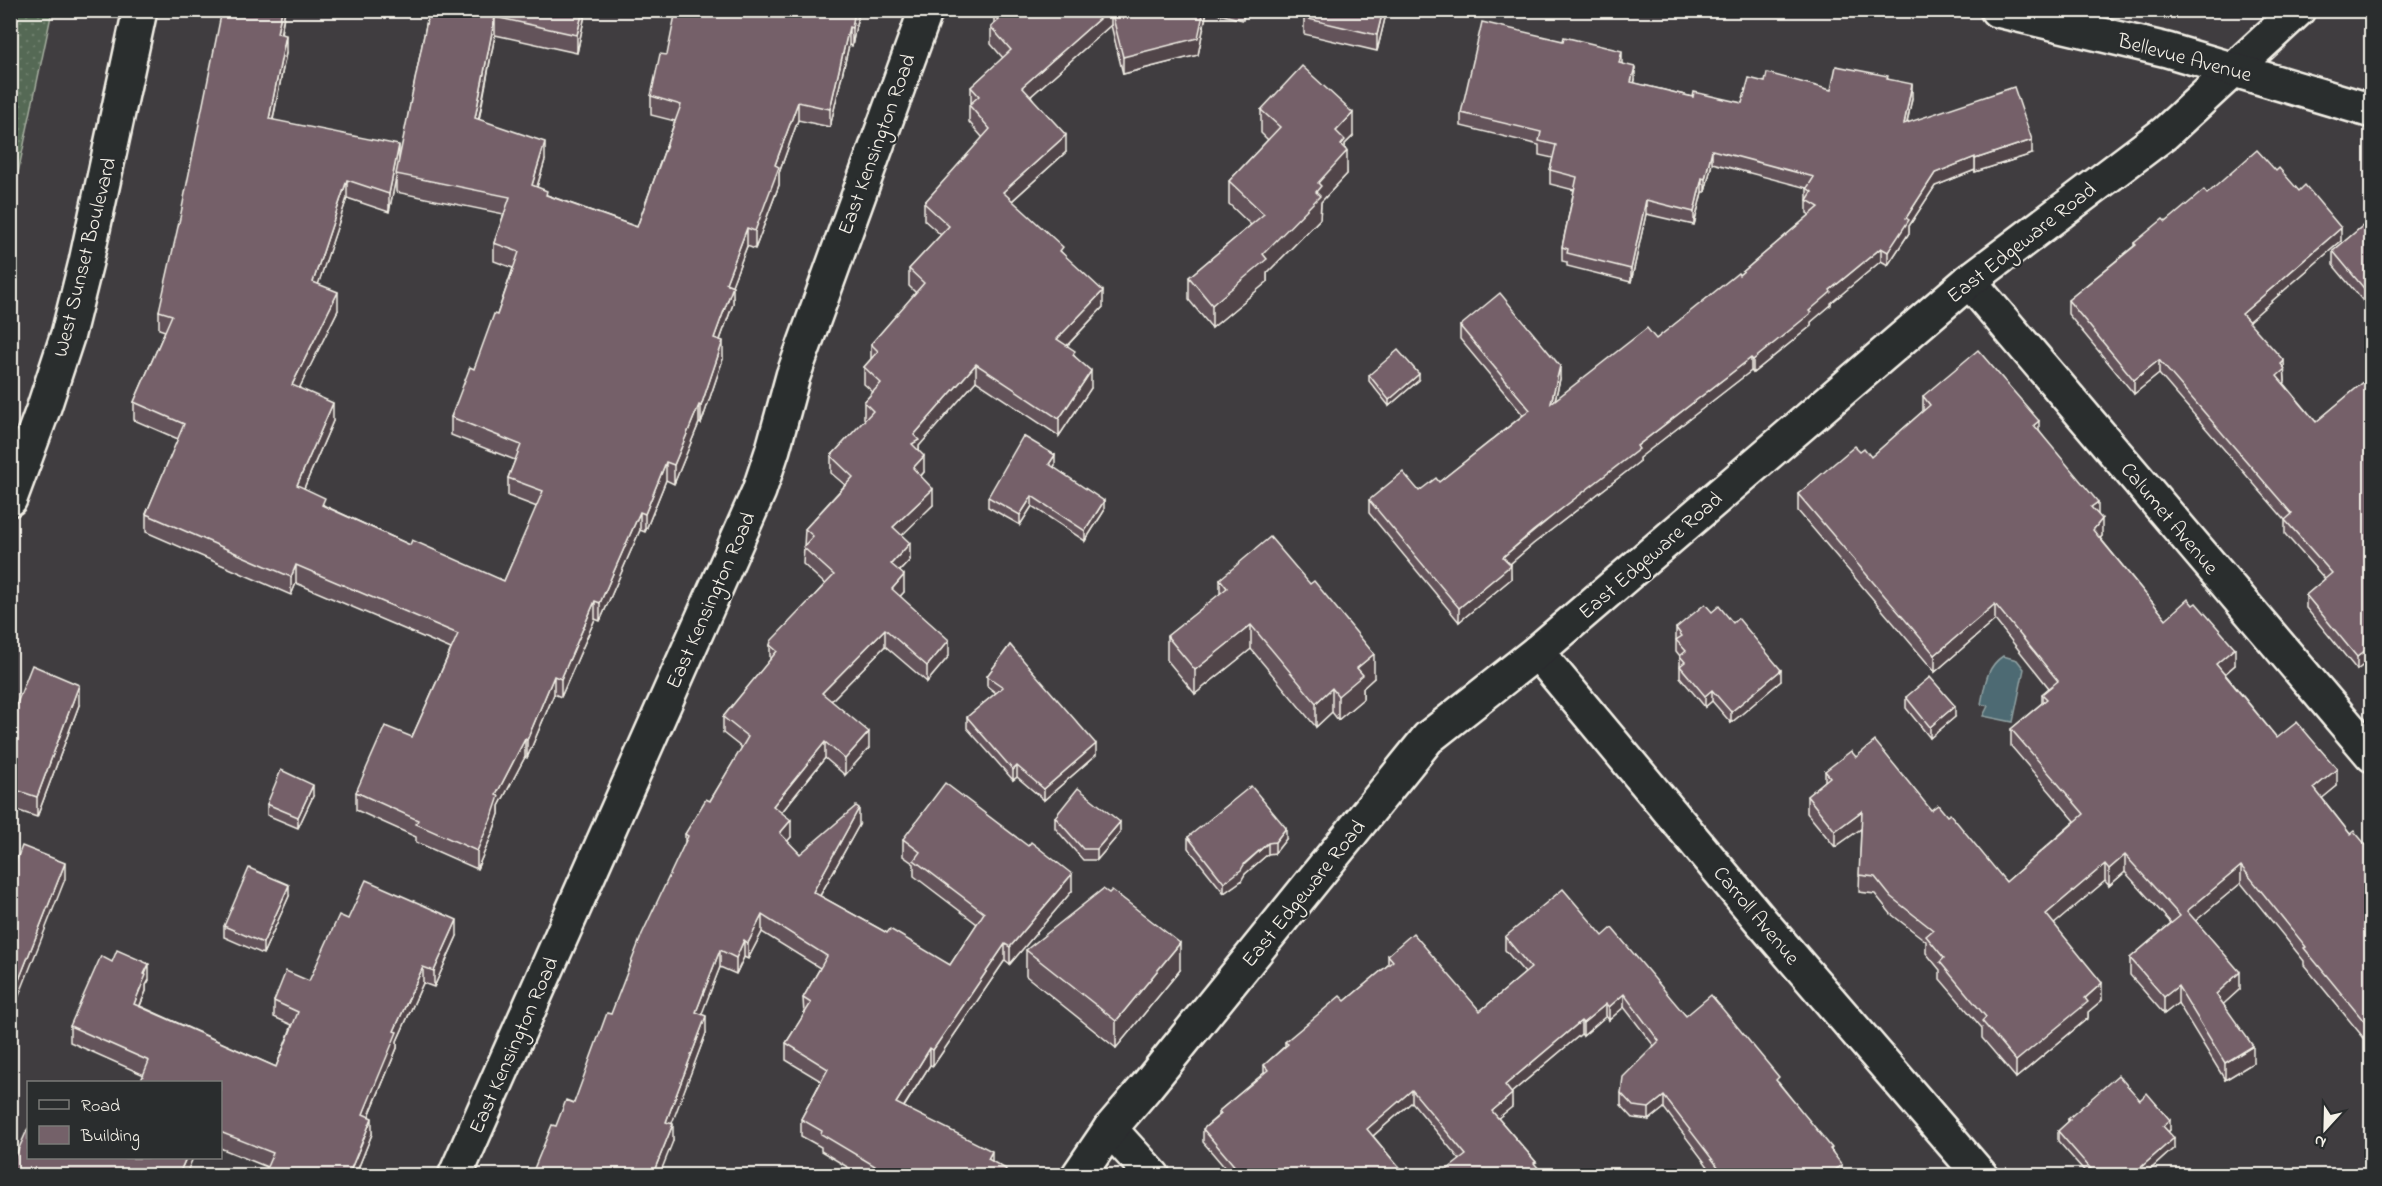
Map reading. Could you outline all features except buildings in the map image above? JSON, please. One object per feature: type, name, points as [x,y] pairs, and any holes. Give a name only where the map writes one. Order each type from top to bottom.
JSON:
[{"type":"street","name":"West Sunset Boulevard","points":[[10,499],[68,334],[86,262],[140,10]]},
{"type":"street","name":"East Kensington Road","points":[[455,1176],[759,491],[773,449],[792,376],[926,10]]},
{"type":"street","name":"Bellevue Avenue","points":[[1997,10],[2167,50],[2372,111]]},
{"type":"street","name":"East Edgeware Road","points":[[1078,1176],[1110,1129],[1146,1088],[1428,738],[1537,652],[1969,280],[2165,133],[2298,10]]},
{"type":"street","name":"Calumet Avenue","points":[[1969,280],[2372,755]]},
{"type":"street","name":"Carroll Avenue","points":[[1537,652],[1762,922],[1981,1176]]},
{"type":"street","points":[[1110,1129],[1153,1176]]},
{"type":"green space","points":[[10,11],[52,11],[11,206]]},
{"type":"water","points":[[2003,656],[2017,660],[2024,669],[2013,722],[1983,716],[1988,706],[1981,704],[1990,671],[1997,660]]}]
